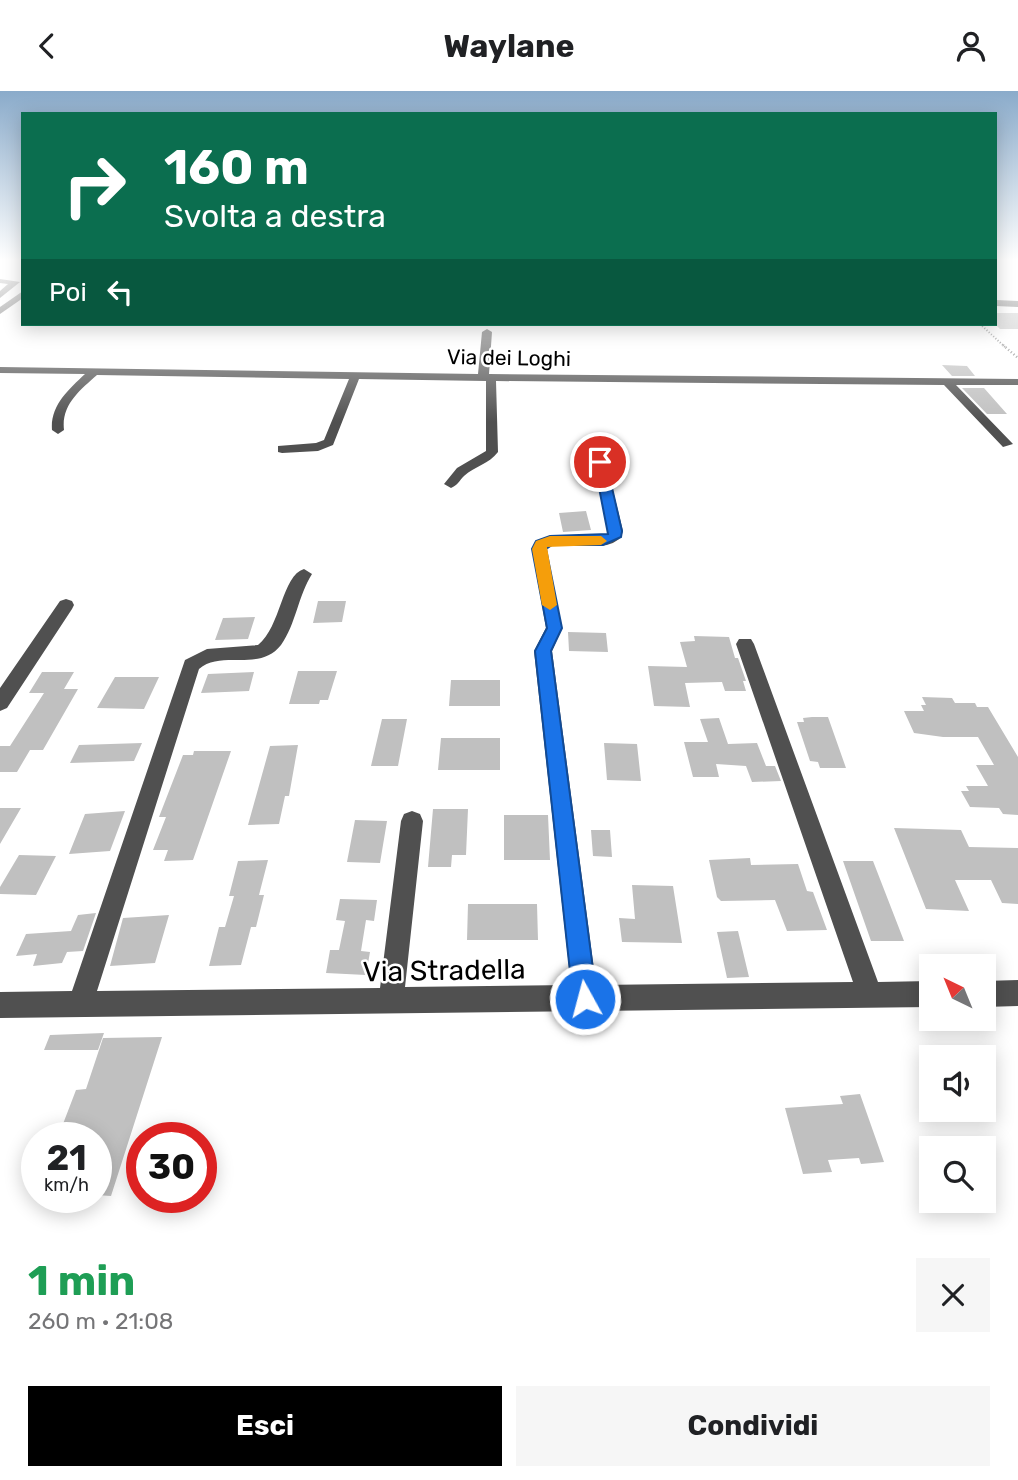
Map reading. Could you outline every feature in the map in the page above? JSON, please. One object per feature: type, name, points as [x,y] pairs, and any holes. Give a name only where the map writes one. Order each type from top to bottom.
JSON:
[{"type":"street","points":[[451,484],[462,469],[489,457],[492,452],[487,332]]},
{"type":"street","name":"Via dei Loghi","points":[[0,370],[1018,382]]},
{"type":"street","points":[[58,430],[56,423],[61,407],[95,372]]},
{"type":"street","points":[[282,449],[318,447],[329,442],[355,376]]},
{"type":"street","points":[[947,382],[1007,444]]},
{"type":"street","points":[[585,999],[543,651],[554,628],[539,549],[541,544],[550,540],[603,541],[614,537],[616,531],[600,462]]},
{"type":"street","points":[[80,1005],[191,666],[206,655],[256,654],[278,640],[295,587],[303,574]]},
{"type":"street","points":[[0,703],[66,605]]},
{"type":"street","points":[[745,644],[870,995]]},
{"type":"street","points":[[391,1002],[412,821]]},
{"type":"street","points":[[996,994],[1018,993]]},
{"type":"street","name":"Via Stradella","points":[[0,1005],[919,994]]},
{"type":"path","points":[[982,326],[1018,358]]},
{"type":"building","points":[[997,314],[1018,314],[1018,329],[1000,329],[997,326]]},
{"type":"building","points":[[942,365],[967,366],[975,376],[952,376]]},
{"type":"building","points":[[962,388],[984,388],[1007,414],[987,414]]},
{"type":"building","points":[[586,511],[591,530],[563,532],[559,513]]},
{"type":"building","points":[[318,601],[346,601],[342,622],[313,623]]},
{"type":"building","points":[[255,617],[248,639],[215,640],[223,618]]},
{"type":"building","points":[[568,632],[606,633],[608,652],[569,651]]},
{"type":"building","points":[[694,636],[729,637],[746,681],[743,681],[746,691],[725,691],[722,682],[685,683],[690,707],[654,706],[648,666],[687,667],[680,642],[695,641]]},
{"type":"building","points":[[298,671],[337,671],[328,700],[320,700],[319,704],[289,704]]},
{"type":"building","points":[[42,672],[74,672],[64,689],[78,689],[43,750],[30,750],[17,772],[0,772],[0,746],[10,746],[44,693],[29,693]]},
{"type":"building","points":[[254,672],[249,691],[201,693],[208,674]]},
{"type":"building","points":[[115,677],[159,677],[144,709],[97,708]]},
{"type":"building","points":[[451,680],[500,680],[500,706],[449,706]]},
{"type":"building","points":[[922,697],[952,698],[955,703],[975,703],[977,707],[988,707],[1018,757],[1018,815],[1003,814],[999,808],[970,807],[961,791],[969,791],[966,786],[988,786],[976,765],[994,765],[978,737],[943,737],[914,733],[904,711],[924,711],[921,705],[926,705]]},
{"type":"building","points":[[828,717],[846,768],[820,768],[818,762],[810,761],[797,722],[804,722],[803,718]]},
{"type":"building","points":[[719,718],[728,744],[757,743],[766,766],[775,766],[781,781],[752,782],[746,766],[716,764],[719,777],[693,777],[684,742],[708,742],[700,719]]},
{"type":"building","points":[[382,719],[407,719],[398,766],[371,766]]},
{"type":"building","points":[[441,738],[500,738],[500,770],[438,770]]},
{"type":"building","points":[[142,743],[134,761],[70,763],[79,745]]},
{"type":"building","points":[[604,743],[637,744],[641,781],[607,780]]},
{"type":"building","points":[[298,745],[289,796],[285,796],[279,824],[248,825],[270,746]]},
{"type":"building","points":[[194,751],[231,751],[193,860],[164,861],[168,850],[153,850],[166,817],[159,817],[183,755],[193,755]]},
{"type":"building","points":[[0,808],[21,808],[0,844]]},
{"type":"building","points":[[433,809],[468,809],[466,855],[452,855],[451,867],[428,867]]},
{"type":"building","points":[[125,811],[110,851],[69,854],[85,814]]},
{"type":"building","points":[[504,815],[548,815],[550,860],[504,860]]},
{"type":"building","points":[[355,820],[387,821],[380,863],[347,862]]},
{"type":"building","points":[[894,828],[961,830],[969,847],[1018,848],[1018,904],[1002,903],[991,880],[955,880],[969,911],[926,909]]},
{"type":"building","points":[[591,830],[610,830],[612,857],[593,856]]},
{"type":"building","points":[[19,855],[56,856],[36,895],[0,894],[0,887]]},
{"type":"building","points":[[750,858],[751,865],[798,864],[807,891],[813,892],[827,930],[787,931],[775,900],[721,901],[717,897],[709,860]]},
{"type":"building","points":[[268,860],[259,895],[264,895],[256,927],[251,927],[241,965],[209,966],[219,927],[225,927],[234,896],[229,896],[238,861]]},
{"type":"building","points":[[843,861],[873,861],[904,941],[871,941]]},
{"type":"building","points":[[632,885],[673,886],[682,943],[622,942],[619,918],[635,919]]},
{"type":"building","points":[[340,899],[377,900],[374,921],[366,920],[361,951],[370,952],[366,975],[326,973],[330,950],[339,950],[345,921],[336,920]]},
{"type":"building","points":[[468,904],[537,904],[538,940],[467,940]]},
{"type":"building","points":[[96,913],[83,951],[67,952],[62,963],[33,966],[37,954],[16,956],[26,934],[71,931],[78,915]]},
{"type":"building","points":[[169,915],[155,963],[110,966],[123,918]]},
{"type":"building","points":[[738,931],[749,977],[727,978],[717,932]]},
{"type":"building","points":[[104,1033],[98,1050],[44,1050],[50,1035]]},
{"type":"building","points":[[162,1037],[135,1122],[126,1122],[126,1149],[112,1193],[112,1122],[64,1122],[76,1090],[86,1089],[103,1038]]},
{"type":"building","points":[[860,1094],[884,1162],[861,1164],[859,1158],[828,1160],[832,1172],[803,1174],[785,1108],[843,1104],[840,1096]]},
{"type":"slow traffic","points":[[550,605],[539,546],[550,540],[601,541]]},
{"type":"route","points":[[585,999],[543,651],[554,628],[539,546],[550,540],[603,541],[614,537],[616,531],[600,462]]}]
